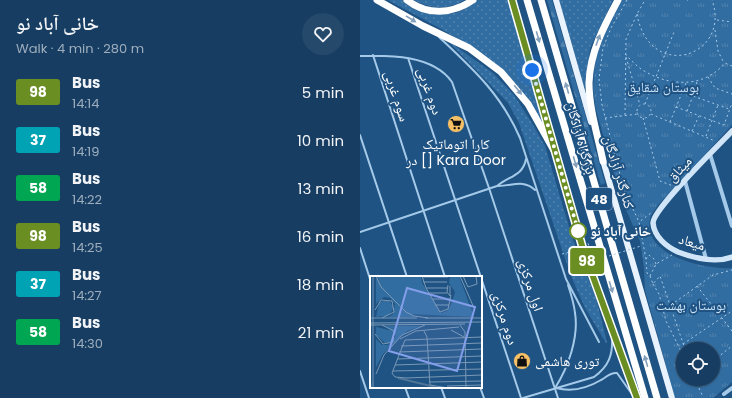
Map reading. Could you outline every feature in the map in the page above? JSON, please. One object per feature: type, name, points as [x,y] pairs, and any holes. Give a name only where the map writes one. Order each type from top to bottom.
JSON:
[{"type":"highway","points":[[377,0],[423,26],[469,48],[501,72],[528,104],[556,154]]},
{"type":"highway","points":[[407,0],[424,9],[442,12],[466,6],[474,0]]},
{"type":"highway","name":"بزرگراه آزادگان","points":[[527,0],[645,398]]},
{"type":"highway","name":"بزرگراه آزادگان","points":[[541,0],[658,398]]},
{"type":"highway","points":[[603,161],[590,98],[589,82],[594,52],[600,33],[618,0]]},
{"type":"highway","points":[[652,378],[664,398]]},
{"type":"main road","points":[[512,0],[583,249],[636,398]]},
{"type":"main road","name":"کنارگذر آزادگان","points":[[556,0],[672,398]]},
{"type":"street","name":"میثاق","points":[[655,229],[654,218],[685,181],[732,131]]},
{"type":"street","points":[[710,154],[732,226]]},
{"type":"street","points":[[685,181],[706,259]]},
{"type":"street","name":"میعاد","points":[[655,229],[659,238],[666,245],[678,252],[706,259],[722,260],[732,257]]},
{"type":"street","points":[[724,394],[732,388]]},
{"type":"lane","points":[[423,26],[449,47],[500,100],[512,119],[566,278],[575,313],[574,337],[565,368],[555,388]]},
{"type":"lane","points":[[360,56],[373,55],[408,58]]},
{"type":"lane","name":"سوم غربی","points":[[373,55],[445,276]]},
{"type":"lane","name":"اول مرکزی","points":[[408,58],[428,64],[446,72],[452,82],[489,188],[558,398]]},
{"type":"lane","name":"دوم غربی","points":[[408,58],[456,200]]},
{"type":"lane","points":[[360,134],[407,276]]},
{"type":"lane","points":[[497,186],[503,180],[518,174],[523,170],[526,158]]},
{"type":"lane","points":[[360,232],[497,186],[520,183],[526,184],[536,191]]},
{"type":"lane","name":"دوم مرکزی","points":[[456,200],[481,276]]},
{"type":"lane","points":[[360,248],[370,279]]},
{"type":"lane","name":"دوم مرکزی","points":[[482,278],[522,398]]},
{"type":"lane","points":[[566,278],[599,342]]},
{"type":"lane","points":[[522,398],[584,381],[602,371],[611,359],[612,350],[610,325]]},
{"type":"lane","points":[[360,371],[369,398]]},
{"type":"lane","points":[[555,388],[573,390],[580,389],[611,373],[618,373],[636,398]]},
{"type":"lane","points":[[405,388],[409,398]]},
{"type":"lane","points":[[441,388],[444,398]]},
{"type":"lane","points":[[480,388],[484,398]]},
{"type":"path","points":[[627,0],[612,28],[601,57],[599,79],[605,118],[624,190],[638,222],[646,259],[647,273],[659,294],[666,321],[677,342]]},
{"type":"path","points":[[624,115],[626,39],[645,0]]},
{"type":"path","points":[[712,0],[715,8],[715,30],[718,51],[725,64],[732,66]]},
{"type":"path","points":[[637,14],[639,24],[644,35],[661,52],[666,54],[686,55],[700,49],[709,41],[715,30]]},
{"type":"path","points":[[716,20],[732,22]]},
{"type":"path","points":[[645,104],[674,32]]},
{"type":"path","points":[[625,54],[638,66],[656,77],[668,81],[698,81],[708,77],[725,64]]},
{"type":"path","points":[[625,54],[640,105],[638,114]]},
{"type":"path","points":[[708,77],[715,88],[732,94]]},
{"type":"path","points":[[687,111],[698,81]]},
{"type":"path","points":[[670,122],[686,82]]},
{"type":"path","points":[[693,96],[730,109]]},
{"type":"path","points":[[676,107],[724,125],[732,103]]},
{"type":"path","points":[[640,105],[645,104],[651,108],[651,114],[647,118],[643,118]]},
{"type":"path","points":[[705,136],[718,105]]},
{"type":"path","points":[[605,118],[638,114],[643,118],[660,182],[679,188]]},
{"type":"path","points":[[651,114],[705,136],[720,144]]},
{"type":"path","points":[[692,131],[699,116]]},
{"type":"path","points":[[638,222],[651,213]]},
{"type":"path","points":[[572,252],[574,247],[588,242],[593,261],[641,246],[642,242]]},
{"type":"path","points":[[558,256],[583,249]]},
{"type":"path","points":[[650,276],[656,264],[678,252]]},
{"type":"path","points":[[646,259],[649,255],[654,259],[656,264]]},
{"type":"path","points":[[670,305],[696,285],[713,275],[732,270]]},
{"type":"path","points":[[653,284],[660,276],[682,342]]},
{"type":"path","points":[[696,285],[732,331]]},
{"type":"path","points":[[686,342],[732,311]]},
{"type":"path","points":[[720,355],[732,346]]},
{"type":"path","points":[[698,386],[703,397]]},
{"type":"green space","points":[[388,0],[402,0],[423,12],[437,15],[455,13],[465,9],[478,0],[510,0],[550,139],[532,105],[515,84],[500,69],[483,55],[464,43]]},
{"type":"green space","points":[[414,0],[464,0],[446,7],[432,7]]},
{"type":"green space","points":[[547,0],[552,0],[605,183],[601,185]]},
{"type":"green space","points":[[559,0],[613,0],[590,48],[586,87],[584,87]]},
{"type":"green space","name":"بوستان شقایق","points":[[622,0],[732,0],[732,125],[658,205],[650,218],[650,231],[655,242],[665,251],[692,263],[721,268],[732,268],[732,382],[713,398],[675,398],[645,290],[644,268],[640,241],[622,201],[596,110],[593,89],[595,62],[601,39]]},
{"type":"green space","points":[[447,40],[493,73],[514,95],[545,146],[572,237],[596,298],[606,343],[585,308],[571,276],[519,123],[508,103]]},
{"type":"bus line","name":"98","points":[[512,0],[583,249],[637,398]]},
{"type":"place","name":"کارا اتوماتیک در [] Kara Door","points":[[456,124]]},
{"type":"place","name":"خانی آباد نو","points":[[578,231]]},
{"type":"place","name":"توری هاشمی","points":[[522,361]]},
{"type":"route","points":[[532,70],[579,234],[578,231]]},
{"type":"park label","name":"بوستان بهشت","points":[[691,305]]}]
